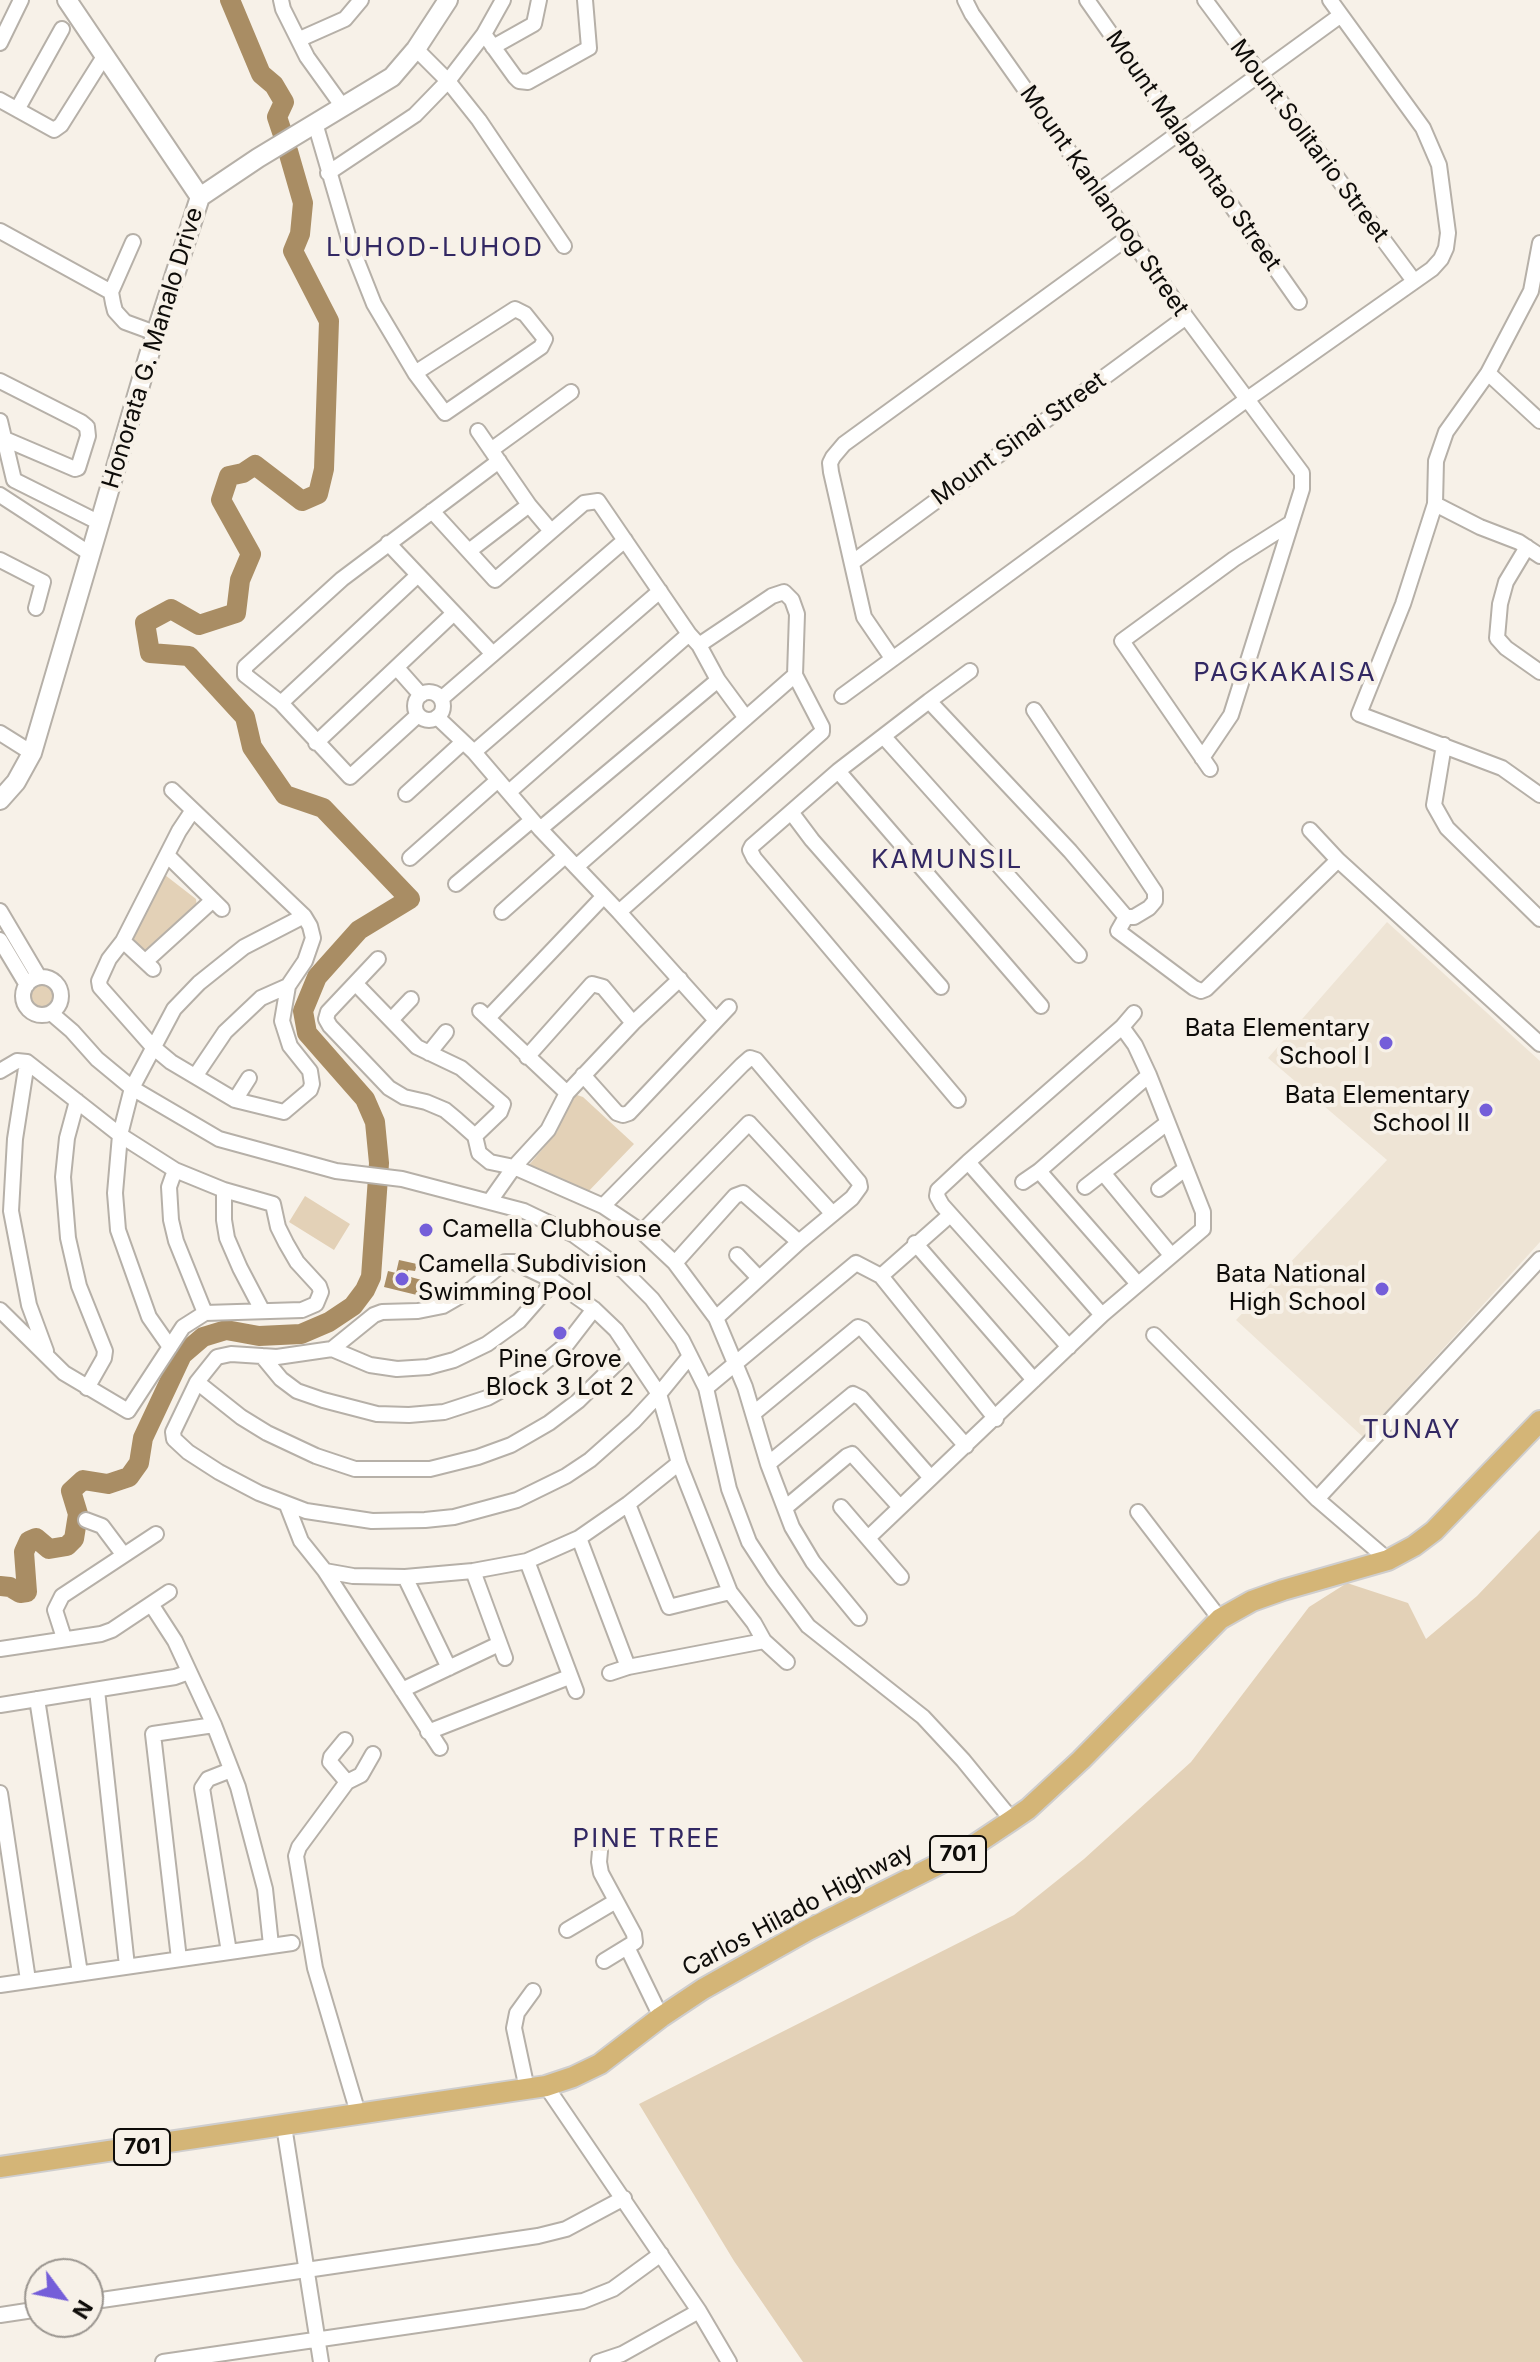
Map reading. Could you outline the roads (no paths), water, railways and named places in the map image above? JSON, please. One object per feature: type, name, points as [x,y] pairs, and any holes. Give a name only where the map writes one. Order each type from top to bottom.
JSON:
[{"type":"main road","name":"Carlos Hilado Highway","points":[[0,2167],[537,2087],[573,2077],[600,2064],[703,1989],[808,1930],[967,1850],[1012,1820],[1081,1760],[1220,1619],[1252,1601],[1283,1590],[1388,1560],[1434,1531],[1540,1421]]},
{"type":"street","points":[[0,43],[21,0]]},
{"type":"street","points":[[67,0],[200,197]]},
{"type":"street","points":[[281,0],[307,57],[343,107]]},
{"type":"street","points":[[300,39],[345,19],[361,0]]},
{"type":"street","name":"Honorata G. Manalo Drive","points":[[0,800],[16,782],[32,753],[155,333],[200,197],[392,77],[416,49],[448,0]]},
{"type":"street","points":[[489,40],[503,0]]},
{"type":"street","points":[[328,173],[415,115],[489,40],[534,24],[539,0]]},
{"type":"street","points":[[489,40],[519,81],[528,82],[589,48],[585,0]]},
{"type":"street","name":"Mount Kanlandog Street","points":[[965,0],[1186,317],[1302,473],[1302,489],[1231,715],[1206,764],[1122,641],[1223,566],[1291,523]]},
{"type":"street","name":"Mount Malapantao Street","points":[[1087,0],[1299,302]]},
{"type":"street","name":"Mount Solitario Street","points":[[1205,0],[1414,281]]},
{"type":"street","points":[[842,696],[1246,400],[1432,269],[1441,259],[1448,233],[1439,165],[1423,128],[1330,0]]},
{"type":"street","points":[[1099,191],[1341,15]]},
{"type":"street","points":[[18,108],[62,29]]},
{"type":"street","points":[[416,49],[448,81],[479,120],[564,246]]},
{"type":"street","points":[[0,100],[54,130],[61,125],[105,55]]},
{"type":"street","points":[[315,123],[351,246],[374,304],[415,373],[445,413],[541,347],[545,339],[525,314],[515,309],[415,373]]},
{"type":"street","points":[[0,231],[111,292]]},
{"type":"street","points":[[892,658],[864,617],[831,472],[833,457],[844,444],[1130,236]]},
{"type":"street","points":[[133,242],[111,292],[115,311],[125,322],[155,333]]},
{"type":"street","points":[[1540,243],[1531,291],[1488,373],[1446,432],[1436,461],[1435,504],[1403,604],[1359,714],[1502,768],[1540,795]]},
{"type":"street","name":"Mount Sinai Street","points":[[853,562],[1186,317]]},
{"type":"street","points":[[1488,373],[1540,421]]},
{"type":"street","points":[[0,381],[87,427],[88,436],[78,468],[3,438]]},
{"type":"street","points":[[418,715],[350,777],[281,703],[245,675],[245,667],[342,579],[432,511],[571,392]]},
{"type":"street","points":[[0,421],[14,480],[98,522]]},
{"type":"street","points":[[478,431],[529,505],[551,531]]},
{"type":"street","points":[[0,495],[89,553]]},
{"type":"street","points":[[432,511],[495,580],[584,503],[598,501],[746,718]]},
{"type":"street","points":[[1435,504],[1540,556]]},
{"type":"street","points":[[469,551],[529,505]]},
{"type":"street","points":[[441,699],[625,540]]},
{"type":"street","points":[[388,543],[492,653]]},
{"type":"street","points":[[1527,547],[1506,582],[1500,604],[1497,638],[1540,672]]},
{"type":"street","points":[[0,560],[43,582],[36,608]]},
{"type":"street","points":[[281,703],[418,575]]},
{"type":"street","points":[[406,794],[469,747],[660,591]]},
{"type":"street","points":[[509,792],[694,639],[772,596],[784,592],[792,600],[797,614],[795,675],[822,732],[619,912]]},
{"type":"street","points":[[316,743],[454,613]]},
{"type":"street","points":[[397,668],[421,695]]},
{"type":"street","points":[[958,1100],[751,855],[752,846],[838,771],[970,671]]},
{"type":"street","points":[[576,867],[795,675]]},
{"type":"street","points":[[456,884],[536,825],[718,680]]},
{"type":"street","points":[[432,692],[441,699],[443,709],[437,717],[431,720],[418,715],[415,704],[421,695],[432,692]]},
{"type":"street","points":[[929,701],[1070,851],[1126,917]]},
{"type":"street","points":[[1034,710],[1155,892],[1155,901],[1149,908],[1141,914],[1126,917],[1118,931],[1194,988],[1201,991],[1206,989],[1338,860]]},
{"type":"street","points":[[437,717],[469,747],[536,825],[715,1019]]},
{"type":"street","points":[[0,733],[32,753]]},
{"type":"street","points":[[884,737],[1079,955]]},
{"type":"street","points":[[1444,745],[1434,805],[1447,828],[1540,919]]},
{"type":"street","points":[[838,771],[1041,1006]]},
{"type":"street","points":[[410,858],[498,780]]},
{"type":"street","points":[[172,790],[193,810],[304,916],[313,938],[305,961],[288,986],[282,1021],[290,1046],[310,1071],[310,1090],[284,1112],[235,1100],[171,1062],[153,1047],[100,987],[99,981],[109,959],[123,941],[179,831],[193,810]]},
{"type":"street","points":[[791,812],[941,987]]},
{"type":"street","points":[[1310,830],[1338,860],[1540,1044]]},
{"type":"street","points":[[123,941],[150,965],[218,905],[168,856]]},
{"type":"street","points":[[502,912],[565,856]]},
{"type":"street","points":[[567,1093],[484,1014],[603,897]]},
{"type":"street","points":[[0,911],[33,981]]},
{"type":"street","points":[[170,1347],[149,1317],[118,1230],[115,1193],[120,1135],[132,1088],[174,1009],[199,983],[244,947],[304,916]]},
{"type":"street","points":[[0,940],[33,981]]},
{"type":"street","points":[[378,959],[328,1012],[326,1019],[330,1026],[389,1088],[404,1097],[445,1110],[475,1136],[479,1153],[496,1165],[514,1167],[603,1206],[642,1232],[675,1263],[716,1318],[754,1413],[768,1464],[792,1527],[813,1562],[859,1618]]},
{"type":"street","points":[[51,979],[59,987],[59,1005],[51,1013],[38,1015],[27,1009],[22,997],[33,981],[51,979]]},
{"type":"street","points":[[490,1201],[514,1167],[548,1130],[567,1093],[633,1023],[680,979]]},
{"type":"street","points":[[356,984],[417,1047],[461,1068],[503,1104],[500,1112],[475,1136]]},
{"type":"street","points":[[527,1057],[592,984],[603,987],[633,1023]]},
{"type":"street","points":[[196,1075],[225,1032],[261,998],[288,986]]},
{"type":"street","points":[[392,1019],[411,999]]},
{"type":"street","points":[[583,1075],[617,1113],[629,1113],[729,1007]]},
{"type":"street","points":[[51,1013],[97,1059],[132,1088],[219,1139],[336,1171],[389,1177],[490,1201],[552,1224],[600,1251],[624,1271],[652,1299],[682,1340],[706,1388],[729,1489],[749,1542],[773,1579],[808,1626],[923,1717],[1012,1820]]},
{"type":"street","points":[[1069,1347],[950,1215],[938,1199],[938,1190],[1134,1013]]},
{"type":"street","points":[[868,1538],[1102,1315],[1198,1234],[1205,1224],[1149,1075],[1135,1045],[1122,1027]]},
{"type":"street","points":[[429,1053],[446,1032]]},
{"type":"street","points":[[603,1206],[750,1058],[756,1060],[860,1187],[855,1195],[716,1318]]},
{"type":"street","points":[[0,1071],[17,1061],[27,1062],[120,1135],[175,1170],[224,1190],[273,1204],[278,1227],[286,1243],[321,1292],[316,1304],[302,1310],[205,1313],[183,1327],[128,1411],[64,1373],[0,1310]]},
{"type":"street","points":[[27,1062],[15,1139],[11,1211],[29,1305],[47,1354]]},
{"type":"street","points":[[1023,1182],[1149,1075]]},
{"type":"street","points":[[235,1100],[249,1078]]},
{"type":"street","points":[[77,1101],[67,1138],[63,1177],[68,1238],[79,1286],[105,1351],[87,1388]]},
{"type":"street","points":[[642,1232],[749,1123],[832,1213]]},
{"type":"street","points":[[1085,1187],[1167,1123]]},
{"type":"street","points":[[968,1162],[1102,1315]]},
{"type":"street","points":[[1159,1189],[1185,1169]]},
{"type":"street","points":[[175,1170],[169,1187],[171,1220],[176,1241],[205,1313]]},
{"type":"street","points":[[1039,1171],[1138,1284]]},
{"type":"street","points":[[1104,1174],[1171,1255]]},
{"type":"street","points":[[224,1190],[227,1238],[262,1310]]},
{"type":"street","points":[[675,1263],[735,1196],[743,1193],[799,1242]]},
{"type":"street","points":[[881,1276],[950,1215]]},
{"type":"street","points":[[915,1243],[1034,1380]]},
{"type":"street","points":[[737,1255],[759,1278]]},
{"type":"street","points":[[1317,1499],[1540,1259]]},
{"type":"street","points":[[690,1356],[659,1394],[609,1444],[566,1476],[517,1500],[483,1511],[425,1520],[384,1521],[306,1511],[219,1472],[174,1439],[174,1426],[197,1382],[217,1357],[231,1354],[277,1357],[332,1349],[374,1315],[443,1306],[469,1291],[505,1262],[514,1262],[554,1281],[594,1309],[616,1330],[659,1394],[679,1463],[730,1592],[764,1641],[787,1662]]},
{"type":"street","points":[[706,1388],[854,1262],[881,1276],[996,1419]]},
{"type":"street","points":[[332,1349],[370,1365],[397,1369],[428,1367],[454,1360],[487,1344],[519,1321],[554,1281]]},
{"type":"street","points":[[262,1356],[281,1379],[297,1391],[323,1400],[377,1414],[444,1412],[487,1398],[529,1375],[567,1344],[594,1309]]},
{"type":"street","points":[[754,1413],[858,1327],[966,1446]]},
{"type":"street","points":[[1154,1335],[1317,1499],[1388,1560]]},
{"type":"street","points":[[197,1382],[241,1417],[316,1456],[355,1469],[430,1469],[511,1445],[549,1423],[578,1401],[629,1351]]},
{"type":"street","points":[[768,1464],[853,1394],[861,1398],[931,1478]]},
{"type":"street","points":[[785,1508],[852,1454],[899,1506]]},
{"type":"street","points":[[325,1571],[353,1576],[405,1577],[473,1571],[527,1561],[579,1538],[679,1463]]},
{"type":"street","points":[[628,1504],[669,1607],[730,1592]]},
{"type":"street","points":[[287,1505],[301,1541],[325,1571],[440,1748]]},
{"type":"street","points":[[841,1507],[901,1577]]},
{"type":"street","points":[[1138,1512],[1220,1619]]},
{"type":"street","points":[[86,1520],[102,1526],[123,1554]]},
{"type":"street","points":[[64,1638],[55,1610],[62,1596],[156,1534]]},
{"type":"street","points":[[579,1538],[628,1667]]},
{"type":"street","points":[[527,1561],[576,1691]]},
{"type":"street","points":[[402,1690],[449,1668],[502,1651],[473,1571]]},
{"type":"street","points":[[405,1577],[449,1668]]},
{"type":"street","points":[[0,1649],[101,1634],[169,1592]]},
{"type":"street","points":[[151,1604],[175,1641],[214,1725],[238,1787],[265,1889],[271,1945]]},
{"type":"street","points":[[610,1673],[764,1641]]},
{"type":"street","points":[[0,1705],[175,1677],[189,1672]]},
{"type":"street","points":[[428,1732],[569,1677]]},
{"type":"street","points":[[97,1690],[127,1966]]},
{"type":"street","points":[[37,1699],[80,1973]]},
{"type":"street","points":[[179,1959],[153,1734],[214,1725]]},
{"type":"street","points":[[345,1740],[330,1762],[347,1782]]},
{"type":"street","points":[[358,2113],[315,1968],[296,1856],[299,1847],[347,1782],[361,1775],[373,1754]]},
{"type":"street","points":[[229,1952],[202,1788],[208,1779],[231,1770]]},
{"type":"street","points":[[0,1793],[28,1980]]},
{"type":"street","points":[[600,1851],[601,1873],[634,1934],[635,1942],[604,1961]]},
{"type":"street","points":[[567,1930],[616,1901]]},
{"type":"street","points":[[0,1985],[292,1943]]},
{"type":"street","points":[[627,1947],[661,2017]]},
{"type":"street","points":[[533,1991],[517,2013],[514,2028],[537,2087],[624,2198],[729,2362]]},
{"type":"street","points":[[284,2126],[321,2362]]},
{"type":"street","points":[[104,2300],[538,2236],[566,2229],[624,2198]]},
{"type":"street","points":[[163,2362],[583,2301],[613,2289],[661,2254]]},
{"type":"street","points":[[1,2311],[24,2310]]},
{"type":"street","points":[[598,2362],[635,2348],[699,2311]]},
{"type":"waterway","points":[[230,0],[261,74],[274,85],[284,102],[277,117],[282,132]]},
{"type":"waterway","points":[[0,1586],[20,1593],[27,1592],[24,1552],[29,1541],[36,1538],[49,1549],[67,1546],[74,1539],[78,1514],[71,1491],[83,1480],[108,1484],[129,1477],[139,1463],[143,1438],[182,1355],[203,1337],[226,1330],[259,1336],[301,1334],[329,1322],[353,1306],[371,1277],[379,1163],[375,1122],[365,1099],[307,1033],[303,1011],[317,977],[359,930],[410,899],[323,808],[285,795],[252,747],[245,717],[189,656],[150,653],[145,623],[171,609],[199,625],[236,613],[240,580],[251,554],[221,500],[229,476],[243,473],[255,465],[302,501],[318,494],[324,469],[329,321],[293,251],[300,234],[303,203],[288,151]]},
{"type":"place","name":"Bata Elementary School I","points":[[1386,1043]]},
{"type":"place","name":"Bata Elementary School II","points":[[1486,1110]]},
{"type":"place","name":"Camella Clubhouse","points":[[426,1230]]},
{"type":"place","name":"Camella Subdivision Swimming Pool","points":[[402,1279]]},
{"type":"place","name":"Bata National High School","points":[[1382,1289]]},
{"type":"place","name":"Pine Grove Block 3 Lot 2","points":[[560,1333]]},
{"type":"district","name":"LUHOD-LUHOD","points":[[435,248]]},
{"type":"district","name":"PAGKAKAISA","points":[[1285,673]]},
{"type":"district","name":"KAMUNSIL","points":[[947,860]]},
{"type":"district","name":"TUNAY","points":[[1412,1430]]},
{"type":"district","name":"PINE TREE","points":[[647,1839]]}]
